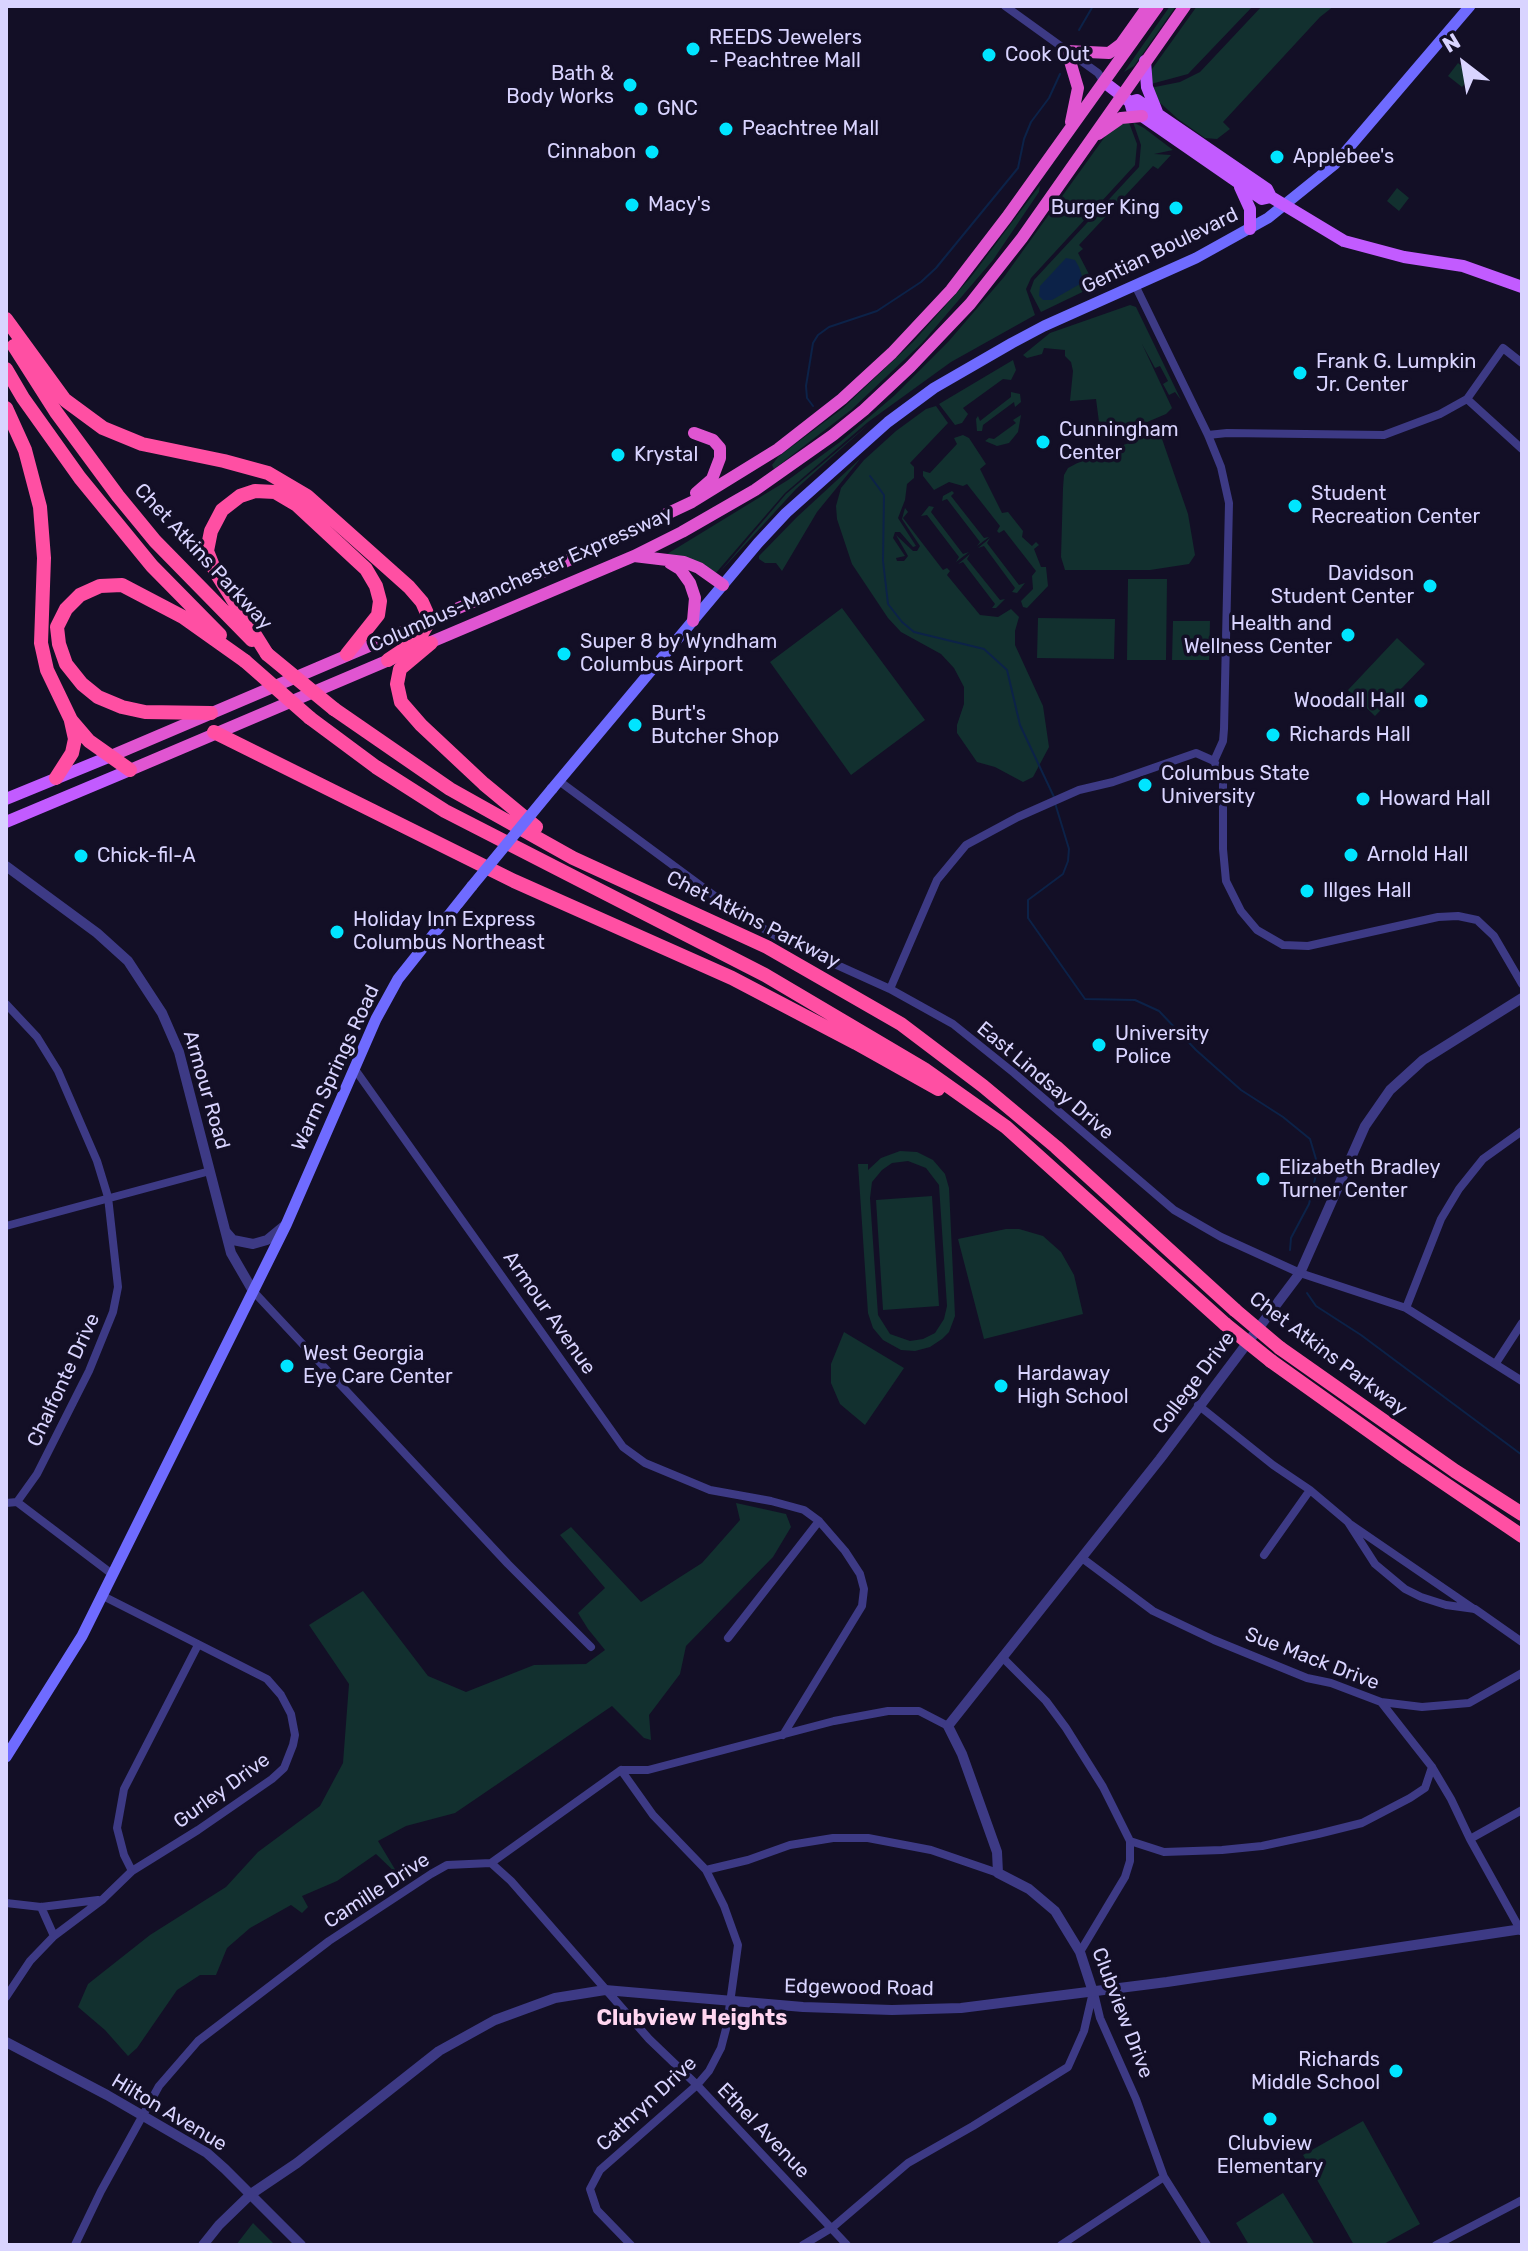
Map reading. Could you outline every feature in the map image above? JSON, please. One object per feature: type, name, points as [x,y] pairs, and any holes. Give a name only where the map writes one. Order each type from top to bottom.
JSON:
[{"type":"highway","points":[[1070,129],[1078,88],[1067,51],[1109,53],[1121,44],[1148,6]]},
{"type":"highway","name":"Columbus-Manchester Expressway","points":[[111,756],[430,620],[674,511],[778,449],[842,399],[892,353],[951,290],[1158,6]]},
{"type":"highway","name":"Columbus-Manchester Expressway","points":[[130,770],[634,556],[731,505],[802,457],[864,410],[970,304],[1022,238],[1089,141],[1125,98],[1145,61],[1185,6]]},
{"type":"highway","points":[[1089,141],[1121,118],[1142,116]]},
{"type":"highway","points":[[6,319],[65,400],[103,428],[142,444],[268,473],[307,496],[409,587],[422,602],[430,620],[418,640],[388,660]]},
{"type":"highway","name":"Chet Atkins Parkway","points":[[6,333],[56,412],[118,496],[199,589],[267,654],[334,709],[450,789],[573,858],[767,947],[901,1024],[1056,1147],[1280,1348],[1443,1463],[1522,1514]]},
{"type":"highway","name":"Chet Atkins Parkway","points":[[6,369],[23,398],[98,500],[152,566],[245,661],[310,718],[376,767],[445,811],[765,975],[924,1069],[1006,1127],[1225,1324],[1271,1361],[1522,1536]]},
{"type":"highway","points":[[6,408],[25,450],[40,507],[44,558],[41,643],[47,670],[71,720],[75,739],[72,753],[56,778]]},
{"type":"highway","points":[[674,511],[712,479],[720,458],[720,448],[713,440],[694,433]]},
{"type":"highway","points":[[267,654],[215,571],[207,551],[211,531],[222,510],[240,496],[255,491],[275,492],[297,505],[344,546],[371,578],[380,601],[378,615],[347,654]]},
{"type":"highway","points":[[634,556],[684,562],[699,568],[723,585]]},
{"type":"highway","points":[[663,560],[680,569],[690,583],[695,598],[693,621]]},
{"type":"highway","points":[[211,713],[145,712],[98,697],[82,684],[66,664],[57,627],[66,609],[80,595],[100,586],[122,585],[183,617],[245,661]]},
{"type":"highway","points":[[431,643],[400,669],[397,684],[401,702],[484,784],[573,858]]},
{"type":"highway","points":[[71,720],[89,741],[130,770]]},
{"type":"highway","points":[[214,732],[514,881],[732,978],[933,1086],[1054,1170]]},
{"type":"main road","name":"Gentian Boulevard","points":[[860,446],[888,422],[947,381],[1044,326],[1196,258],[1283,207],[1335,164],[1470,6]]},
{"type":"main road","points":[[1145,61],[1147,87],[1158,115]]},
{"type":"main road","points":[[1104,82],[1125,98],[1132,109],[1262,199],[1271,197]]},
{"type":"main road","points":[[1125,98],[1137,100],[1267,189],[1283,207],[1344,241],[1404,257],[1463,266],[1522,287]]},
{"type":"main road","points":[[1236,181],[1248,199],[1250,229]]},
{"type":"main road","name":"Warm Springs Road","points":[[6,1757],[82,1636],[286,1225],[376,1019],[398,979],[723,585],[786,513],[860,446]]},
{"type":"main road","name":"Columbus-Manchester Expressway","points":[[6,799],[111,756]]},
{"type":"main road","name":"Columbus-Manchester Expressway","points":[[6,822],[130,770]]},
{"type":"street","points":[[1005,6],[1098,73],[1104,82]]},
{"type":"street","points":[[1135,285],[1208,435],[1221,467],[1229,503],[1224,729],[1223,741],[1214,761]]},
{"type":"street","points":[[1208,435],[1384,435],[1440,414],[1467,399],[1503,348],[1522,363]]},
{"type":"street","points":[[1467,399],[1522,449]]},
{"type":"street","points":[[1508,436],[1522,437]]},
{"type":"street","points":[[890,989],[937,880],[966,845],[1067,795],[1196,753],[1214,761],[1223,780],[1226,881],[1241,911],[1257,930],[1283,945],[1308,946],[1438,917],[1458,916],[1477,920],[1494,936],[1522,984]]},
{"type":"street","name":"East Lindsay Drive","points":[[556,785],[739,914],[838,968],[890,989],[953,1024],[1174,1210],[1221,1237],[1300,1273],[1406,1308],[1522,1381]]},
{"type":"street","name":"Armour Road","points":[[6,866],[97,933],[128,961],[162,1013],[179,1052],[231,1253],[253,1291]]},
{"type":"street","name":"College Drive","points":[[948,1726],[1082,1558],[1300,1273],[1365,1126],[1390,1090],[1423,1060],[1522,998]]},
{"type":"street","name":"Chalfonte Drive","points":[[6,1004],[37,1037],[58,1071],[97,1161],[108,1197],[118,1287],[113,1312],[89,1371],[37,1474],[17,1502]]},
{"type":"street","name":"Armour Avenue","points":[[354,1068],[623,1447],[645,1463],[698,1486],[726,1495],[771,1501],[804,1510],[819,1521]]},
{"type":"street","points":[[1406,1308],[1441,1219],[1459,1189],[1483,1159],[1522,1131]]},
{"type":"street","points":[[6,1226],[210,1171]]},
{"type":"street","points":[[226,1232],[233,1240],[253,1244],[267,1240],[286,1225]]},
{"type":"street","points":[[253,1291],[508,1564],[591,1647]]},
{"type":"street","points":[[1496,1363],[1522,1323]]},
{"type":"street","points":[[1198,1405],[1348,1522],[1522,1642]]},
{"type":"street","points":[[1264,1555],[1310,1490]]},
{"type":"street","points":[[6,1503],[17,1502],[112,1574]]},
{"type":"street","points":[[728,1638],[819,1521],[860,1574],[864,1589],[862,1606],[783,1735]]},
{"type":"street","points":[[1348,1522],[1375,1564],[1405,1589],[1446,1605],[1475,1609]]},
{"type":"street","name":"Sue Mack Drive","points":[[1082,1558],[1165,1617],[1307,1678],[1331,1683],[1381,1702],[1432,1767],[1521,1930]]},
{"type":"street","name":"Gurley Drive","points":[[6,1997],[30,1961],[54,1936],[102,1900],[132,1871],[272,1779],[284,1768],[293,1745],[295,1735],[291,1714],[281,1695],[267,1679],[101,1595]]},
{"type":"street","points":[[132,1871],[117,1828],[124,1789],[198,1645]]},
{"type":"street","points":[[1002,1657],[1046,1701],[1066,1728],[1103,1787],[1130,1841],[1130,1861],[1125,1877],[1080,1952]]},
{"type":"street","points":[[1381,1702],[1422,1707],[1469,1703],[1522,1673]]},
{"type":"street","points":[[491,1863],[621,1770],[648,1770],[888,1711],[919,1711],[948,1726],[962,1754],[997,1852],[998,1873],[931,1850],[868,1838],[833,1838],[790,1845],[706,1870]]},
{"type":"street","points":[[1130,1841],[1164,1852],[1222,1850],[1262,1846],[1333,1831],[1362,1823],[1410,1798],[1425,1788],[1432,1767]]},
{"type":"street","name":"Cathryn Drive","points":[[621,1770],[653,1815],[706,1870],[724,1906],[738,1945],[721,2048],[709,2071],[600,2170],[590,2189],[597,2210],[631,2245]]},
{"type":"street","points":[[1470,1839],[1522,1810]]},
{"type":"street","name":"Ethel Avenue","points":[[491,1863],[527,1899],[649,2039],[697,2085],[847,2245]]},
{"type":"street","name":"Camille Drive","points":[[75,2245],[159,2086],[198,2041],[329,1941],[447,1865],[491,1863]]},
{"type":"street","name":"Clubview Drive","points":[[998,1873],[1029,1889],[1055,1911],[1080,1952],[1100,2018],[1136,2099],[1164,2177],[1207,2245]]},
{"type":"street","points":[[6,1903],[41,1907],[102,1900]]},
{"type":"street","points":[[41,1907],[54,1936]]},
{"type":"street","name":"Edgewood Road","points":[[203,2245],[251,2194],[297,2163],[439,2051],[495,2020],[555,1998],[605,1990],[803,2007],[892,2010],[961,2008],[1521,1930]]},
{"type":"street","points":[[803,2245],[833,2227],[908,2163],[1068,2067],[1084,2031],[1093,1992]]},
{"type":"street","name":"Hilton Avenue","points":[[6,2042],[207,2153],[301,2245]]},
{"type":"street","points":[[1061,2245],[1164,2177]]},
{"type":"street","points":[[1436,2245],[1522,2200]]},
{"type":"green space","points":[[1170,6],[1176,6],[1134,66],[1124,72]]},
{"type":"green space","points":[[1197,6],[1253,6],[1188,74],[1151,84],[1149,76],[1152,69]]},
{"type":"green space","points":[[1262,6],[1334,6],[1320,17],[1223,122],[1230,129],[1217,139],[1205,138],[1157,100],[1150,88],[1180,82],[1200,72]]},
{"type":"green space","points":[[1458,63],[1472,75],[1462,87],[1448,76]]},
{"type":"green space","points":[[1128,120],[1137,144],[1135,165],[1031,278],[1026,289],[1035,315],[951,362],[868,422],[785,493],[715,574],[667,554],[788,480],[840,442],[895,395],[948,342],[1004,277],[1109,131]]},
{"type":"green space","points":[[1133,122],[1173,150],[1154,154],[1171,155],[1158,169],[1153,166],[1079,245],[1083,249],[1078,253],[1093,282],[1116,272],[1097,285],[1041,312],[1030,291],[1034,280],[1139,167],[1141,145]]},
{"type":"green space","points":[[1040,185],[1039,192],[993,260],[922,343],[851,410],[774,469],[772,465],[778,457],[843,408],[913,342],[971,277]]},
{"type":"green space","points":[[1397,188],[1409,198],[1399,211],[1387,201]]},
{"type":"green space","points":[[1130,305],[1136,307],[1181,400],[1175,392],[1169,395],[1163,384],[1168,381],[1160,366],[1155,368],[1142,344],[1172,408],[1166,414],[1107,439],[1099,422],[1096,399],[1070,401],[1073,371],[1065,350],[1044,348],[1042,354],[1027,358],[1023,355],[1050,333]]},
{"type":"green space","points":[[1013,360],[1016,370],[1011,380],[1003,379],[963,408],[968,414],[962,423],[955,425],[939,404]]},
{"type":"green space","points":[[1011,392],[1020,394],[1021,402],[1015,407],[1014,402],[983,425],[982,431],[977,431],[978,416],[980,421],[1011,397]]},
{"type":"green space","points":[[936,406],[948,423],[910,463],[914,467],[914,478],[907,484],[898,518],[916,546],[913,547],[900,532],[895,532],[893,538],[905,556],[896,558],[897,561],[904,561],[908,556],[896,535],[913,551],[920,546],[902,519],[905,508],[908,512],[903,518],[943,570],[947,568],[950,571],[947,575],[980,615],[998,617],[1011,609],[1019,617],[1015,645],[1043,706],[1049,747],[1033,777],[1023,782],[995,767],[977,762],[957,733],[964,704],[964,687],[954,668],[941,654],[901,632],[888,618],[852,564],[837,519],[836,506],[841,488],[864,460],[896,431],[926,409]]},
{"type":"green space","points":[[1021,415],[1018,432],[1009,443],[997,446],[985,441],[994,439],[1016,423],[1013,420]]},
{"type":"green space","points":[[870,423],[796,489],[718,574],[786,494]]},
{"type":"green space","points":[[963,435],[969,438],[986,464],[980,469],[1002,513],[1008,512],[1023,531],[1022,537],[1032,546],[1036,542],[1039,545],[1034,549],[1041,567],[1046,567],[1048,586],[1027,608],[1021,601],[1033,589],[1032,576],[1036,571],[1004,530],[997,531],[1000,526],[967,484],[963,486],[949,482],[934,490],[923,476],[923,471],[930,473],[957,444],[954,438]]},
{"type":"green space","points":[[1148,436],[1161,436],[1188,514],[1195,555],[1189,564],[1150,570],[1065,570],[1061,557],[1063,488],[1068,468]]},
{"type":"green space","points":[[861,458],[817,512],[782,571],[776,563],[765,563],[759,559],[797,517]]},
{"type":"green space","points":[[952,491],[951,496],[984,538],[989,537],[977,546],[980,542],[947,499],[942,501],[943,496]]},
{"type":"green space","points":[[929,506],[934,507],[931,512],[963,554],[969,552],[956,562],[959,557],[927,515],[921,516]]},
{"type":"green space","points":[[990,538],[987,543],[1019,585],[1025,583],[1017,593],[1012,592],[1015,588],[984,546],[978,548]]},
{"type":"green space","points":[[970,554],[967,559],[1000,600],[1005,599],[996,608],[992,608],[995,604],[963,562],[958,564]]},
{"type":"green space","points":[[1128,579],[1167,579],[1166,660],[1127,660]]},
{"type":"green space","points":[[842,608],[925,720],[851,775],[770,662]]},
{"type":"green space","points":[[1038,618],[1115,619],[1114,659],[1037,658]]},
{"type":"green space","points":[[1173,621],[1210,621],[1209,660],[1172,660]]},
{"type":"green space","points":[[1397,638],[1425,664],[1375,716],[1348,690]]},
{"type":"green space","points":[[900,1151],[917,1152],[933,1160],[945,1174],[949,1188],[955,1316],[949,1332],[942,1339],[930,1347],[915,1351],[901,1350],[883,1340],[873,1328],[868,1313],[858,1164],[868,1164],[868,1170],[881,1158]],"holes":[[[908,1161],[926,1168],[939,1185],[947,1306],[944,1319],[935,1333],[910,1341],[890,1334],[878,1315],[870,1198],[872,1182],[892,1163]]]},
{"type":"green space","points":[[932,1196],[939,1306],[883,1310],[876,1200]]},
{"type":"green space","points":[[1019,1229],[1043,1236],[1061,1252],[1074,1275],[1083,1314],[984,1339],[958,1239]]},
{"type":"green space","points":[[844,1332],[904,1368],[865,1425],[840,1404],[831,1383],[831,1364]]},
{"type":"green space","points":[[736,1503],[786,1514],[791,1527],[773,1557],[686,1646],[680,1674],[649,1715],[651,1740],[644,1738],[612,1706],[455,1813],[406,1826],[378,1841],[399,1876],[376,1854],[337,1881],[302,1896],[308,1907],[302,1913],[291,1905],[250,1928],[227,1948],[216,1975],[200,1975],[177,1990],[137,2048],[128,2056],[105,2030],[78,2007],[88,1984],[150,1935],[226,1887],[258,1852],[320,1806],[343,1763],[349,1684],[309,1625],[363,1591],[428,1676],[466,1692],[534,1665],[586,1664],[605,1650],[578,1613],[605,1588],[560,1535],[571,1527],[641,1602],[702,1563],[740,1520]]},
{"type":"green space","points":[[1363,2121],[1420,2224],[1382,2245],[1354,2245],[1303,2155]]},
{"type":"green space","points":[[1283,2193],[1315,2245],[1249,2245],[1236,2223]]},
{"type":"green space","points":[[253,2223],[275,2245],[236,2245]]},
{"type":"water","points":[[1066,258],[1075,260],[1083,279],[1080,284],[1052,300],[1043,300],[1039,296],[1040,286]]},
{"type":"waterway","points":[[1079,30],[1093,6]]},
{"type":"waterway","points":[[813,406],[807,398],[806,386],[813,343],[818,335],[829,327],[877,311],[921,282],[936,268],[1018,168],[1031,122],[1049,98],[1060,74]]},
{"type":"waterway","points":[[870,476],[884,495],[883,561],[888,604],[914,632],[984,649],[1007,670],[1020,725],[1054,797]]},
{"type":"waterway","points":[[1055,803],[1069,849],[1068,861],[1063,874],[1028,900],[1028,918],[1085,999],[1135,1000],[1159,1011],[1196,1050],[1241,1090],[1310,1139],[1318,1166],[1309,1204],[1291,1238],[1290,1250]]},
{"type":"waterway","points":[[1307,1293],[1316,1306],[1361,1335],[1522,1455]]},
{"type":"place","name":"REEDS Jewelers - Peachtree Mall","points":[[693,49]]},
{"type":"place","name":"Cook Out","points":[[989,55]]},
{"type":"place","name":"Bath & Body Works","points":[[630,85]]},
{"type":"place","name":"GNC","points":[[641,109]]},
{"type":"place","name":"Peachtree Mall","points":[[726,129]]},
{"type":"place","name":"Cinnabon","points":[[652,152]]},
{"type":"place","name":"Applebee's","points":[[1277,157]]},
{"type":"place","name":"Macy's","points":[[632,205]]},
{"type":"place","name":"Burger King","points":[[1176,208]]},
{"type":"place","name":"Frank G. Lumpkin Jr. Center","points":[[1300,373]]},
{"type":"place","name":"Cunningham Center","points":[[1043,442]]},
{"type":"place","name":"Krystal","points":[[618,455]]},
{"type":"place","name":"Student Recreation Center","points":[[1295,506]]},
{"type":"place","name":"Davidson Student Center","points":[[1430,586]]},
{"type":"place","name":"Health and Wellness Center","points":[[1348,635]]},
{"type":"place","name":"Super 8 by Wyndham Columbus Airport","points":[[564,654]]},
{"type":"place","name":"Woodall Hall","points":[[1421,701]]},
{"type":"place","name":"Burt's Butcher Shop","points":[[635,725]]},
{"type":"place","name":"Richards Hall","points":[[1273,735]]},
{"type":"place","name":"Columbus State University","points":[[1145,785]]},
{"type":"place","name":"Howard Hall","points":[[1363,799]]},
{"type":"place","name":"Arnold Hall","points":[[1351,855]]},
{"type":"place","name":"Chick-fil-A","points":[[81,856]]},
{"type":"place","name":"Illges Hall","points":[[1307,891]]},
{"type":"place","name":"Holiday Inn Express Columbus Northeast","points":[[337,932]]},
{"type":"place","name":"University Police","points":[[1099,1045]]},
{"type":"place","name":"Elizabeth Bradley Turner Center","points":[[1263,1179]]},
{"type":"place","name":"West Georgia Eye Care Center","points":[[287,1366]]},
{"type":"place","name":"Hardaway High School","points":[[1001,1386]]},
{"type":"place","name":"Richards Middle School","points":[[1396,2071]]},
{"type":"place","name":"Clubview Elementary","points":[[1270,2119]]},
{"type":"district","name":"Clubview Heights","points":[[692,2019]]}]
